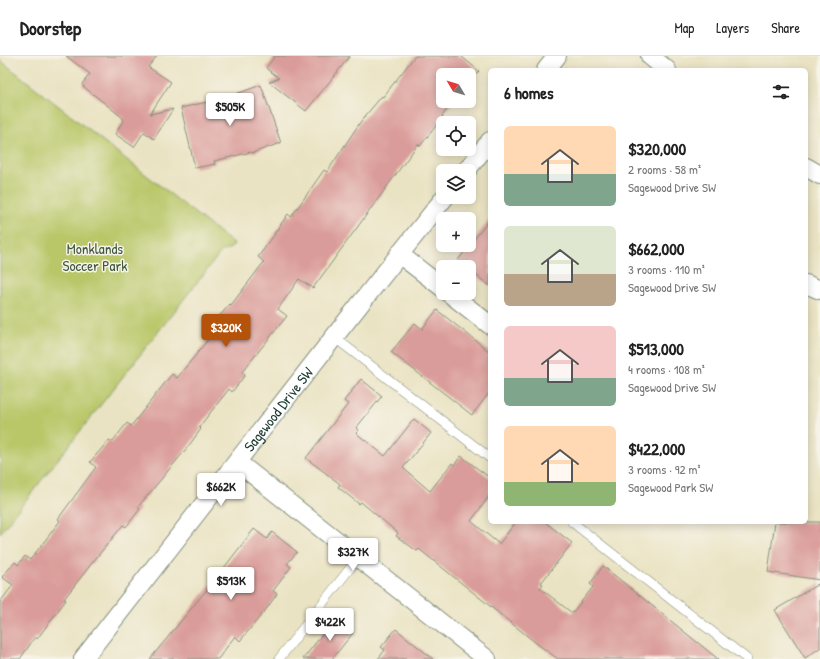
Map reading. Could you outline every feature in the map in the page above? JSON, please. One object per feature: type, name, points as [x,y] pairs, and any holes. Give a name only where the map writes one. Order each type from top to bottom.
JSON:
[{"type":"street","points":[[548,68],[558,56]]},
{"type":"street","points":[[650,56],[665,68]]},
{"type":"street","points":[[472,164],[488,144]]},
{"type":"street","points":[[808,168],[820,175]]},
{"type":"street","name":"Sagewood Drive SW","points":[[83,659],[439,204]]},
{"type":"street","points":[[399,254],[436,283]]},
{"type":"street","points":[[808,285],[820,290]]},
{"type":"street","points":[[458,300],[488,322]]},
{"type":"street","points":[[237,462],[485,658]]},
{"type":"lane","points":[[334,337],[488,456]]},
{"type":"lane","points":[[575,524],[747,659]]},
{"type":"lane","points":[[279,659],[358,558]]},
{"type":"green space","name":"Monklands Soccer Park","points":[[0,60],[234,244],[231,248],[221,252],[0,533]]},
{"type":"building","points":[[66,56],[157,56],[148,67],[171,82],[150,114],[173,109],[154,139],[144,132],[134,147],[115,134],[123,121],[123,118],[83,86],[82,84],[90,74]]},
{"type":"building","points":[[275,56],[350,56],[306,111],[269,82],[279,78],[266,68]]},
{"type":"building","points":[[415,56],[461,56],[475,68],[436,68],[436,108],[448,108],[442,116],[436,116],[436,126],[420,146],[418,144],[313,288],[299,279],[278,309],[287,316],[242,372],[245,375],[232,392],[229,389],[199,427],[201,429],[187,448],[138,507],[140,509],[126,527],[123,525],[92,563],[64,599],[66,600],[37,639],[35,637],[20,659],[0,659],[0,602],[13,585],[2,577],[15,562],[18,565],[25,556],[30,560],[60,521],[58,519],[96,467],[90,462],[109,440],[112,442],[127,423],[131,426],[172,374],[177,378],[215,331],[210,327],[230,304],[231,305],[264,262],[258,257],[288,214],[291,217],[324,170],[327,172],[361,121],[382,96],[383,97]]},
{"type":"building","points":[[261,85],[281,143],[252,153],[214,161],[215,164],[195,168],[181,108],[228,97]]},
{"type":"building","points":[[488,222],[488,284],[476,275],[476,260],[458,260],[464,252],[476,252],[476,237]]},
{"type":"building","points":[[437,310],[488,350],[488,395],[472,415],[391,352],[415,323],[422,329]]},
{"type":"building","points":[[361,379],[382,396],[356,428],[359,430],[356,433],[385,456],[414,419],[431,433],[403,468],[430,491],[452,463],[454,465],[461,456],[488,476],[488,498],[471,521],[499,544],[514,524],[548,524],[572,543],[541,583],[543,584],[540,588],[572,613],[593,587],[590,584],[603,566],[718,659],[558,659],[419,549],[417,551],[396,536],[398,533],[361,502],[359,504],[338,487],[340,484],[306,458],[348,404],[344,401]]},
{"type":"building","points":[[808,522],[820,522],[820,580],[768,572],[775,524],[808,524]]},
{"type":"building","points":[[254,529],[267,539],[272,532],[297,552],[287,564],[291,567],[273,591],[277,594],[267,608],[240,641],[235,636],[218,659],[150,659],[213,582]]},
{"type":"building","points":[[820,583],[820,648],[805,658],[775,610]]},
{"type":"building","points":[[335,618],[353,633],[332,659],[303,659]]},
{"type":"building","points":[[396,629],[433,659],[378,659],[385,650],[381,647]]}]
